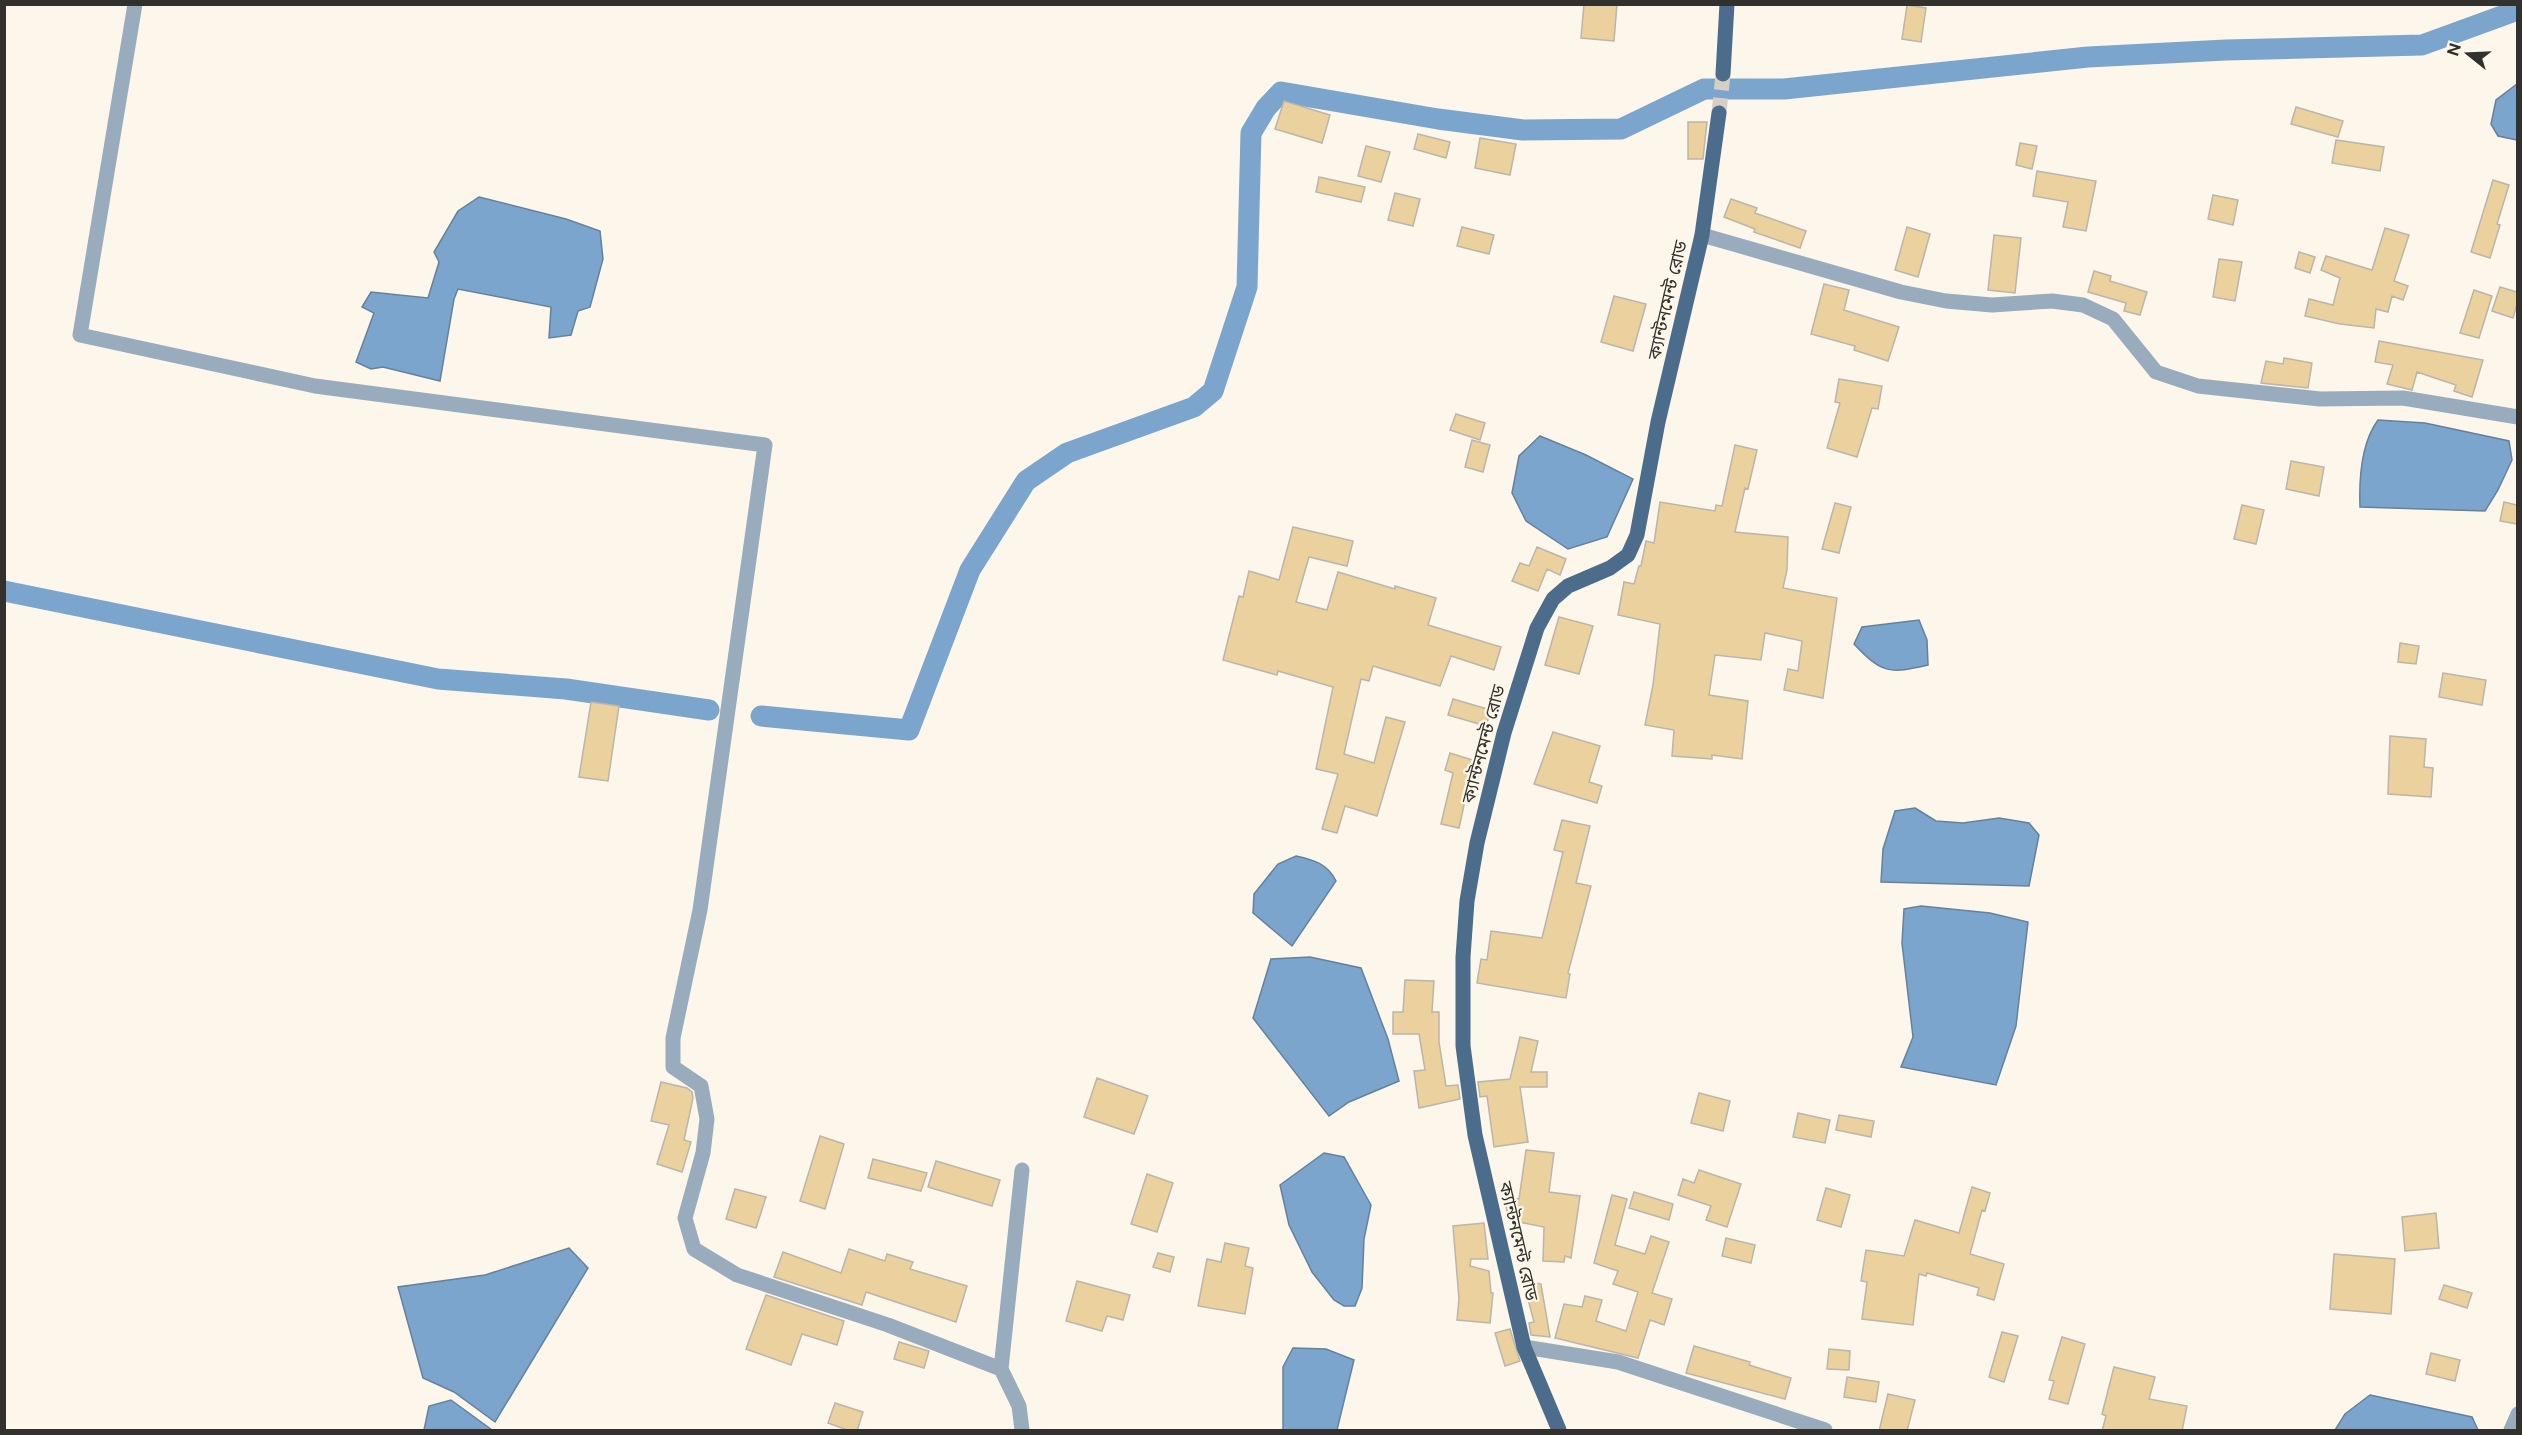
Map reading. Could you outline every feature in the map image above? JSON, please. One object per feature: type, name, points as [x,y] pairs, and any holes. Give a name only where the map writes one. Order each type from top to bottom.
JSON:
[{"type":"main road","points":[[1723,74],[1727,4]]},
{"type":"main road","name":"ক্যান্টনমেন্ট রোড","points":[[1559,1431],[1524,1347],[1474,1134],[1463,1046],[1463,957],[1467,901],[1477,843],[1504,733],[1537,628],[1554,599],[1568,586],[1610,568],[1628,555],[1637,535],[1658,422],[1702,235],[1719,112]]},
{"type":"street","points":[[135,4],[80,335],[315,386],[765,445],[700,910],[673,1038],[674,1067],[701,1086],[707,1119],[703,1153],[685,1218],[694,1249],[736,1275],[888,1325],[1001,1370]]},
{"type":"street","points":[[1702,235],[1901,292],[1946,301],[1992,305],[2052,301],[2083,305],[2113,319],[2156,372],[2198,386],[2320,399],[2403,398],[2517,417]]},
{"type":"street","points":[[1022,1170],[1001,1370],[1019,1406],[1022,1431]]},
{"type":"street","points":[[1524,1347],[1618,1362],[1825,1431]]},
{"type":"street","points":[[2511,1431],[2517,1414]]},
{"type":"water","points":[[2517,84],[2517,140],[2498,136],[2491,124],[2496,100]]},
{"type":"water","points":[[479,197],[566,219],[600,231],[603,259],[590,307],[578,311],[571,335],[549,338],[551,307],[458,289],[454,299],[440,381],[383,367],[371,369],[356,362],[374,313],[362,307],[371,292],[428,298],[439,262],[434,252],[458,211]]},
{"type":"water","points":[[2378,420],[2425,423],[2509,441],[2512,460],[2485,511],[2360,507],[2361,473],[2365,450],[2372,429]]},
{"type":"water","points":[[1540,436],[1586,455],[1633,479],[1607,537],[1568,549],[1526,521],[1512,493],[1519,456]]},
{"type":"water","points":[[1919,620],[1927,640],[1928,665],[1904,670],[1887,669],[1872,661],[1854,644],[1862,627]]},
{"type":"water","points":[[1915,808],[1936,821],[1963,823],[1999,818],[2029,823],[2039,835],[2029,886],[1881,882],[1883,849],[1895,811]]},
{"type":"water","points":[[1296,856],[1309,859],[1325,867],[1336,881],[1292,946],[1253,913],[1254,894],[1278,864]]},
{"type":"water","points":[[1921,906],[1990,913],[2028,922],[2016,1026],[1996,1085],[1901,1067],[1913,1037],[1902,943],[1904,909]]},
{"type":"water","points":[[1310,957],[1361,968],[1388,1039],[1399,1081],[1349,1102],[1329,1116],[1253,1018],[1271,959]]},
{"type":"water","points":[[1324,1153],[1344,1157],[1371,1205],[1364,1239],[1362,1288],[1355,1306],[1344,1306],[1334,1300],[1312,1272],[1289,1225],[1280,1185]]},
{"type":"water","points":[[569,1248],[588,1268],[495,1422],[454,1392],[423,1378],[398,1287],[485,1275]]},
{"type":"water","points":[[1293,1348],[1326,1349],[1354,1360],[1337,1430],[1283,1430],[1283,1367]]},
{"type":"water","points":[[2370,1395],[2472,1417],[2478,1430],[2335,1430],[2345,1414]]},
{"type":"water","points":[[451,1400],[492,1430],[424,1430],[429,1406]]},
{"type":"building","points":[[1584,4],[1617,4],[1614,41],[1581,38]]},
{"type":"building","points":[[1907,5],[1926,8],[1921,42],[1902,39]]},
{"type":"building","points":[[1284,101],[1330,115],[1322,143],[1275,129]]},
{"type":"building","points":[[2296,107],[2343,121],[2338,137],[2291,124]]},
{"type":"building","points":[[1688,122],[1707,122],[1703,159],[1688,159]]},
{"type":"building","points":[[1418,134],[1450,142],[1446,158],[1414,149]]},
{"type":"building","points":[[1480,138],[1516,144],[1510,175],[1475,168]]},
{"type":"building","points":[[2336,140],[2384,147],[2380,171],[2332,163]]},
{"type":"building","points":[[2020,143],[2037,146],[2032,169],[2016,165]]},
{"type":"building","points":[[1366,146],[1390,152],[1381,182],[1358,176]]},
{"type":"building","points":[[2037,171],[2096,181],[2086,231],[2063,227],[2068,202],[2033,196]]},
{"type":"building","points":[[1319,177],[1365,187],[1361,202],[1316,192]]},
{"type":"building","points":[[2493,180],[2509,185],[2490,258],[2471,252]]},
{"type":"building","points":[[1395,193],[1420,199],[1413,226],[1388,220]]},
{"type":"building","points":[[2213,195],[2238,200],[2233,225],[2208,219]]},
{"type":"building","points":[[1731,199],[1757,208],[1755,213],[1806,231],[1800,248],[1754,232],[1755,229],[1724,217]]},
{"type":"building","points":[[1462,227],[1494,235],[1489,254],[1457,246]]},
{"type":"building","points":[[1907,227],[1930,234],[1918,277],[1895,270]]},
{"type":"building","points":[[2385,228],[2409,235],[2394,281],[2408,286],[2403,300],[2392,296],[2388,312],[2376,309],[2374,328],[2340,324],[2305,316],[2309,299],[2333,305],[2340,278],[2321,270],[2326,256],[2372,270]]},
{"type":"building","points":[[1994,235],[2021,238],[2015,293],[1988,290]]},
{"type":"building","points":[[2299,252],[2315,257],[2310,273],[2295,268]]},
{"type":"building","points":[[2219,259],[2242,262],[2235,301],[2213,297]]},
{"type":"building","points":[[2094,271],[2111,276],[2110,281],[2147,292],[2140,315],[2124,311],[2126,303],[2088,292]]},
{"type":"building","points":[[1824,284],[1849,290],[1844,310],[1899,327],[1888,361],[1854,350],[1855,346],[1811,334]]},
{"type":"building","points":[[2500,287],[2517,292],[2517,304],[2513,318],[2492,311]]},
{"type":"building","points":[[2474,290],[2492,296],[2479,338],[2460,333]]},
{"type":"building","points":[[1614,296],[1646,304],[1633,351],[1601,342]]},
{"type":"building","points":[[2379,341],[2483,360],[2472,397],[2454,391],[2456,385],[2417,372],[2412,390],[2387,384],[2393,365],[2375,362]]},
{"type":"building","points":[[2284,358],[2312,363],[2308,388],[2261,383],[2266,361],[2283,364]]},
{"type":"building","points":[[1839,379],[1882,386],[1878,409],[1872,408],[1857,457],[1827,448],[1840,403],[1835,402]]},
{"type":"building","points":[[1456,414],[1485,423],[1480,440],[1450,430]]},
{"type":"building","points":[[1472,440],[1490,445],[1483,472],[1465,467]]},
{"type":"building","points":[[1735,445],[1757,450],[1735,532],[1788,537],[1787,570],[1783,588],[1837,598],[1823,698],[1784,690],[1788,669],[1798,671],[1802,641],[1765,633],[1761,660],[1715,655],[1709,695],[1748,701],[1742,759],[1712,755],[1712,759],[1672,756],[1674,730],[1645,725],[1653,685],[1660,624],[1618,615],[1624,582],[1634,584],[1639,566],[1641,566],[1646,541],[1654,543],[1660,502],[1715,511],[1716,505],[1722,506]]},
{"type":"building","points":[[2291,461],[2324,467],[2319,496],[2286,489]]},
{"type":"building","points":[[2504,502],[2517,505],[2517,524],[2500,521]]},
{"type":"building","points":[[1835,503],[1851,507],[1839,553],[1822,549]]},
{"type":"building","points":[[2242,505],[2264,510],[2256,544],[2234,539]]},
{"type":"building","points":[[1293,527],[1353,541],[1347,566],[1309,557],[1296,602],[1327,610],[1338,572],[1395,589],[1395,586],[1436,598],[1428,625],[1501,647],[1494,670],[1451,656],[1440,686],[1373,666],[1369,681],[1361,679],[1344,754],[1374,763],[1386,717],[1405,722],[1377,816],[1345,806],[1337,833],[1322,829],[1338,774],[1316,769],[1333,687],[1278,671],[1277,675],[1223,660],[1239,596],[1243,597],[1249,571],[1279,580]]},
{"type":"building","points":[[1537,547],[1566,559],[1560,575],[1547,569],[1538,591],[1512,581],[1520,563],[1529,566]]},
{"type":"building","points":[[1559,617],[1593,626],[1579,674],[1545,665]]},
{"type":"building","points":[[2400,643],[2419,646],[2416,664],[2398,662]]},
{"type":"building","points":[[2443,673],[2486,680],[2482,705],[2439,697]]},
{"type":"building","points":[[1453,699],[1491,710],[1486,726],[1448,715]]},
{"type":"building","points":[[591,702],[619,706],[608,781],[579,777]]},
{"type":"building","points":[[1553,732],[1600,746],[1589,782],[1602,786],[1597,803],[1534,784]]},
{"type":"building","points":[[2390,736],[2426,739],[2424,767],[2433,768],[2431,797],[2388,794]]},
{"type":"building","points":[[1450,753],[1482,763],[1477,780],[1470,778],[1459,828],[1441,824],[1453,773],[1445,770]]},
{"type":"building","points":[[1562,820],[1590,826],[1576,883],[1591,886],[1568,973],[1570,974],[1566,998],[1477,983],[1481,959],[1487,960],[1491,931],[1542,938],[1563,852],[1554,850]]},
{"type":"building","points":[[1405,980],[1434,981],[1432,1012],[1439,1012],[1439,1042],[1446,1086],[1458,1085],[1460,1099],[1419,1108],[1414,1071],[1425,1070],[1419,1034],[1393,1034],[1393,1012],[1403,1012]]},
{"type":"building","points":[[1520,1037],[1538,1041],[1531,1072],[1547,1072],[1547,1087],[1520,1087],[1528,1142],[1494,1147],[1487,1096],[1480,1097],[1478,1082],[1510,1079]]},
{"type":"building","points":[[1097,1078],[1148,1096],[1134,1134],[1084,1117]]},
{"type":"building","points":[[661,1082],[687,1088],[692,1092],[693,1098],[684,1140],[691,1142],[682,1172],[657,1164],[669,1125],[651,1121]]},
{"type":"building","points":[[1699,1093],[1730,1101],[1723,1131],[1691,1123]]},
{"type":"building","points":[[1798,1113],[1830,1120],[1825,1143],[1793,1137]]},
{"type":"building","points":[[1839,1115],[1874,1121],[1871,1137],[1836,1130]]},
{"type":"building","points":[[820,1136],[844,1144],[825,1209],[800,1201]]},
{"type":"building","points":[[1526,1150],[1554,1153],[1549,1192],[1580,1196],[1571,1258],[1565,1256],[1564,1262],[1543,1261],[1544,1227],[1509,1220],[1504,1197],[1519,1199]]},
{"type":"building","points":[[873,1159],[927,1173],[921,1191],[868,1178]]},
{"type":"building","points":[[936,1161],[1000,1180],[992,1206],[928,1187]]},
{"type":"building","points":[[1699,1170],[1741,1184],[1727,1227],[1706,1220],[1711,1206],[1678,1195],[1683,1179],[1694,1183]]},
{"type":"building","points":[[1147,1174],[1173,1183],[1157,1232],[1131,1224]]},
{"type":"building","points":[[1972,1187],[1990,1193],[1985,1211],[1982,1210],[1970,1254],[2004,1264],[1994,1300],[1977,1295],[1979,1288],[1927,1273],[1926,1276],[1919,1274],[1913,1325],[1862,1319],[1867,1282],[1861,1281],[1866,1250],[1904,1256],[1915,1220],[1959,1233]]},
{"type":"building","points":[[1826,1188],[1850,1195],[1841,1227],[1817,1220]]},
{"type":"building","points":[[735,1189],[766,1197],[756,1228],[726,1219]]},
{"type":"building","points":[[1634,1192],[1673,1204],[1669,1220],[1629,1208]]},
{"type":"building","points":[[1612,1195],[1627,1199],[1615,1245],[1645,1254],[1651,1236],[1669,1242],[1652,1293],[1672,1299],[1664,1325],[1650,1320],[1638,1358],[1555,1338],[1564,1304],[1582,1307],[1585,1296],[1602,1300],[1596,1321],[1626,1331],[1638,1292],[1613,1284],[1618,1271],[1594,1263]]},
{"type":"building","points":[[2436,1213],[2439,1248],[2405,1251],[2402,1217]]},
{"type":"building","points":[[1484,1223],[1488,1259],[1471,1259],[1470,1266],[1489,1271],[1491,1293],[1493,1293],[1490,1323],[1457,1320],[1459,1299],[1453,1226]]},
{"type":"building","points":[[1726,1238],[1755,1245],[1751,1263],[1722,1256]]},
{"type":"building","points":[[1225,1243],[1249,1248],[1245,1266],[1253,1268],[1245,1314],[1198,1306],[1207,1259],[1221,1262]]},
{"type":"building","points":[[849,1249],[885,1261],[887,1254],[913,1262],[910,1269],[967,1286],[956,1322],[866,1292],[862,1305],[774,1277],[783,1252],[841,1273]]},
{"type":"building","points":[[1158,1253],[1174,1257],[1170,1272],[1153,1267]]},
{"type":"building","points":[[2334,1254],[2395,1259],[2391,1314],[2330,1309]]},
{"type":"building","points":[[1523,1280],[1541,1284],[1550,1337],[1531,1335],[1529,1323],[1534,1322]]},
{"type":"building","points":[[1077,1281],[1130,1295],[1123,1320],[1107,1316],[1102,1331],[1066,1321]]},
{"type":"building","points":[[2444,1285],[2472,1293],[2467,1308],[2439,1299]]},
{"type":"building","points":[[766,1295],[844,1321],[837,1345],[802,1334],[791,1365],[746,1349]]},
{"type":"building","points":[[1510,1329],[1520,1361],[1505,1366],[1495,1333]]},
{"type":"building","points":[[2002,1332],[2018,1336],[2004,1382],[1989,1377]]},
{"type":"building","points":[[2062,1337],[2085,1344],[2068,1404],[2049,1399],[2054,1381],[2049,1380]]},
{"type":"building","points":[[899,1342],[929,1351],[924,1368],[894,1359]]},
{"type":"building","points":[[1694,1346],[1750,1362],[1749,1365],[1791,1378],[1785,1399],[1686,1373]]},
{"type":"building","points":[[1829,1349],[1850,1351],[1849,1370],[1827,1369]]},
{"type":"building","points":[[2431,1353],[2460,1360],[2455,1381],[2426,1374]]},
{"type":"building","points":[[2114,1367],[2155,1377],[2149,1399],[2187,1406],[2182,1431],[2102,1431],[2106,1416],[2102,1414]]},
{"type":"building","points":[[1847,1377],[1879,1382],[1876,1402],[1844,1397]]},
{"type":"building","points":[[1888,1394],[1915,1400],[1907,1431],[1879,1431]]},
{"type":"building","points":[[835,1403],[863,1412],[857,1431],[850,1431],[828,1423]]},
{"type":"waterway","points":[[761,716],[909,730],[970,570],[1026,481],[1067,453],[1194,407],[1213,391],[1247,287],[1251,133],[1266,108],[1281,92],[1438,119],[1523,130],[1621,129],[1704,89],[1784,89],[2088,57],[2226,50],[2422,45],[2518,10]]},
{"type":"waterway","points":[[4,591],[438,679],[566,689],[709,710]]},
{"type":"tunnel","points":[[1719,113],[1723,74]]}]
